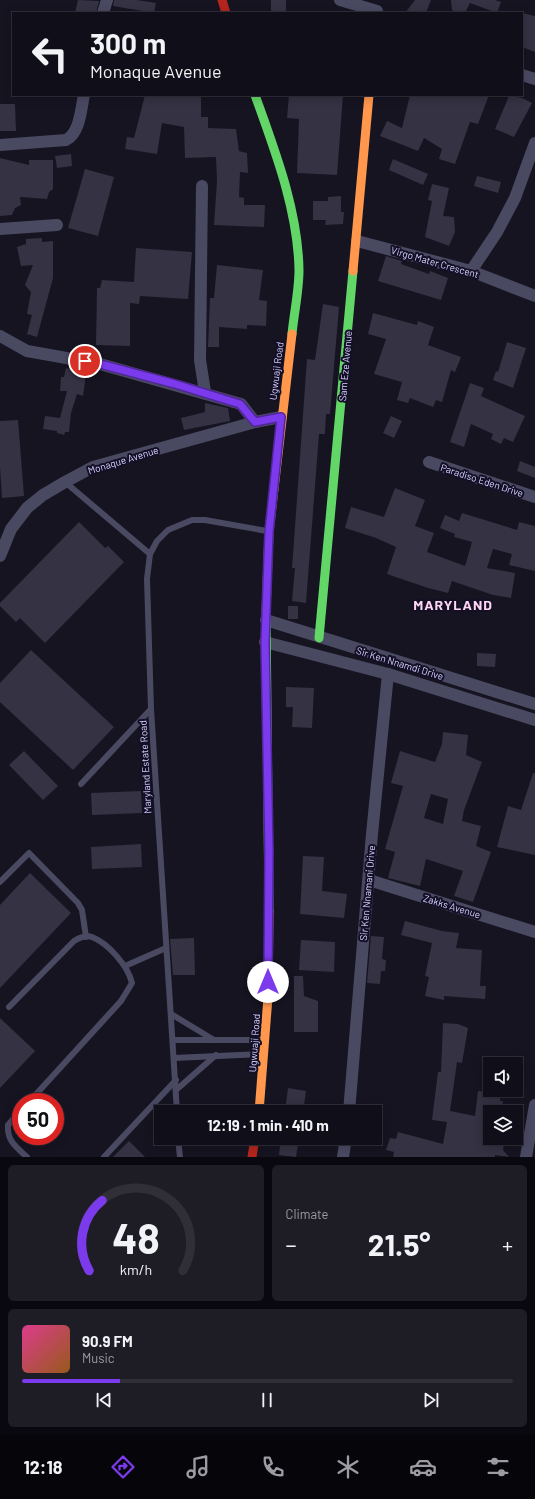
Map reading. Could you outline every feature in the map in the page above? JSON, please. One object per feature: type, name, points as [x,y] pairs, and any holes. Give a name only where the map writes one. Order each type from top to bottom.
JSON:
[{"type":"main road","points":[[222,0],[226,12]]},
{"type":"main road","name":"Ugwuaji Road","points":[[255,96],[290,207],[296,229],[298,251],[297,292],[281,417],[269,532],[265,642],[269,851],[266,1040],[260,1105]]},
{"type":"main road","name":"Sam Eze Avenue","points":[[320,638],[369,96]]},
{"type":"main road","points":[[252,1157],[254,1145]]},
{"type":"street","points":[[104,12],[107,0]]},
{"type":"street","points":[[340,0],[377,8]]},
{"type":"street","points":[[523,75],[535,79]]},
{"type":"street","points":[[0,145],[66,140],[72,137],[76,132],[84,96]]},
{"type":"street","points":[[471,271],[497,232],[515,198],[535,143]]},
{"type":"street","points":[[202,186],[200,360],[205,392]]},
{"type":"street","points":[[0,229],[57,225]]},
{"type":"street","name":"Virgo Mater Crescent","points":[[357,241],[471,271],[535,296]]},
{"type":"street","points":[[0,336],[28,351],[100,364],[205,392],[240,404],[255,422]]},
{"type":"street","name":"Monaque Avenue","points":[[0,556],[6,528],[27,508],[43,495],[94,467],[255,422],[281,417]]},
{"type":"street","name":"Paradiso Eden Drive","points":[[429,462],[535,497]]},
{"type":"street","name":"Sir Ken Nnamdi Drive","points":[[266,620],[535,704]]},
{"type":"street","name":"Sir Ken Nnamdi Drive","points":[[265,642],[388,674],[535,720]]},
{"type":"street","name":"Sir Ken Nnamani Drive","points":[[350,1105],[372,834],[388,674]]},
{"type":"street","name":"Zakks Avenue","points":[[369,880],[535,932]]},
{"type":"street","points":[[526,1157],[535,1105]]},
{"type":"street","points":[[343,1157],[345,1145]]},
{"type":"lane","points":[[65,482],[150,554]]},
{"type":"lane","name":"Maryland Estate Road","points":[[176,1105],[176,1080],[151,709],[147,579],[150,554],[157,541],[168,530],[192,520],[205,520],[269,532]]},
{"type":"lane","points":[[81,784],[151,709]]},
{"type":"lane","points":[[0,882],[29,853],[78,903],[82,910],[86,937]]},
{"type":"lane","points":[[9,1007],[74,941],[80,937],[93,938],[114,953],[130,973],[132,983],[121,1001],[37,1093]]},
{"type":"lane","points":[[125,966],[166,948]]},
{"type":"lane","points":[[171,1014],[215,1040]]},
{"type":"lane","points":[[173,1040],[266,1040]]},
{"type":"lane","points":[[174,1058],[265,1054]]},
{"type":"lane","points":[[176,1090],[216,1055]]},
{"type":"lane","points":[[104,1157],[176,1080]]},
{"type":"lane","points":[[12,1120],[8,1125],[7,1131],[12,1143]]},
{"type":"lane","points":[[14,1145],[27,1157]]},
{"type":"lane","points":[[179,1145],[180,1157]]},
{"type":"building","points":[[78,0],[99,1],[96,12],[75,12]]},
{"type":"building","points":[[114,0],[137,0],[156,3],[154,12],[113,6]]},
{"type":"building","points":[[271,0],[286,0],[286,12],[271,12]]},
{"type":"building","points":[[415,0],[431,0],[426,12],[406,12]]},
{"type":"building","points":[[451,0],[495,0],[501,2],[497,12],[470,3],[466,11],[455,12],[452,10]]},
{"type":"building","points":[[523,13],[535,16],[535,52],[523,47]]},
{"type":"building","points":[[145,96],[201,96],[201,117],[208,117],[208,128],[236,129],[239,151],[247,153],[248,173],[240,172],[239,197],[244,198],[244,205],[265,205],[264,227],[214,225],[217,181],[216,157],[185,158],[184,127],[162,123],[157,154],[125,149],[127,137],[134,138]]},
{"type":"building","points":[[289,96],[343,96],[337,175],[297,173],[299,119],[287,118]]},
{"type":"building","points":[[410,96],[489,96],[478,124],[470,122],[455,164],[439,159],[442,149],[424,138],[418,151],[380,136],[387,121],[402,128]]},
{"type":"building","points":[[509,96],[522,98],[532,103],[514,137],[495,129]]},
{"type":"building","points":[[0,104],[15,104],[16,131],[0,131]]},
{"type":"building","points":[[71,154],[72,166],[57,168],[55,156]]},
{"type":"building","points":[[0,158],[29,165],[29,160],[53,160],[53,189],[49,192],[47,199],[20,197],[21,205],[15,208],[12,215],[0,216]]},
{"type":"building","points":[[393,159],[428,174],[423,185],[389,170]]},
{"type":"building","points":[[85,169],[114,177],[98,236],[68,228]]},
{"type":"building","points":[[477,176],[501,182],[498,193],[474,186]]},
{"type":"building","points":[[432,184],[449,188],[443,216],[454,217],[455,232],[449,246],[425,237],[432,201],[428,200]]},
{"type":"building","points":[[341,196],[341,212],[344,212],[343,224],[325,225],[326,220],[313,220],[313,201],[328,201],[328,197]]},
{"type":"building","points":[[42,238],[42,242],[53,241],[53,278],[37,337],[27,334],[32,315],[27,314],[31,292],[25,285],[33,265],[21,266],[17,247],[26,244],[26,239]]},
{"type":"building","points":[[136,248],[192,252],[188,299],[140,296],[139,304],[130,303],[130,346],[96,345],[97,288],[100,288],[102,280],[134,282]]},
{"type":"building","points":[[386,256],[402,261],[401,264],[429,274],[430,271],[448,278],[441,300],[378,281]]},
{"type":"building","points":[[217,265],[263,270],[259,300],[267,301],[266,326],[247,325],[247,329],[219,327],[219,347],[208,347],[210,298],[214,298]]},
{"type":"building","points":[[323,304],[339,307],[330,414],[326,414],[325,434],[319,434],[306,603],[292,601],[295,568],[292,568],[307,359],[315,360]]},
{"type":"building","points":[[373,313],[417,325],[418,321],[434,327],[428,345],[461,357],[455,372],[451,370],[442,402],[436,400],[433,407],[410,398],[408,403],[397,400],[402,382],[374,374],[386,339],[368,334]]},
{"type":"building","points":[[507,342],[526,348],[513,388],[493,380],[496,371],[498,372]]},
{"type":"building","points":[[66,368],[86,374],[83,396],[77,394],[71,413],[69,432],[65,432],[64,435],[57,433],[57,431],[43,429],[45,416],[60,418],[67,391],[60,391],[61,377],[64,377]]},
{"type":"building","points":[[470,383],[484,388],[481,396],[525,416],[513,442],[504,438],[501,444],[491,439],[493,434],[471,424],[464,447],[450,442]]},
{"type":"building","points":[[205,403],[228,408],[230,421],[184,430],[181,418],[205,412]]},
{"type":"building","points":[[391,416],[402,421],[394,438],[383,433]]},
{"type":"building","points":[[18,420],[24,496],[2,498],[0,421]]},
{"type":"building","points":[[520,461],[535,467],[535,478],[517,471]]},
{"type":"building","points":[[395,488],[425,500],[415,526],[434,533],[427,552],[465,566],[472,542],[454,537],[455,534],[440,528],[445,515],[459,521],[462,513],[517,530],[519,522],[535,526],[535,571],[509,565],[512,554],[493,549],[487,568],[515,573],[511,598],[493,595],[452,581],[448,593],[387,574],[396,547],[376,538],[345,528],[351,507],[384,517]]},
{"type":"building","points":[[79,522],[105,548],[108,546],[124,562],[45,643],[20,618],[16,622],[0,606],[0,603]]},
{"type":"building","points":[[288,606],[298,606],[298,619],[288,619]]},
{"type":"building","points":[[31,650],[114,727],[73,770],[0,702],[0,683]]},
{"type":"building","points":[[477,653],[496,654],[495,667],[477,666]]},
{"type":"building","points":[[286,687],[314,688],[312,728],[292,727],[293,707],[286,707]]},
{"type":"building","points":[[443,732],[468,735],[466,755],[482,762],[464,810],[462,821],[481,826],[476,846],[491,852],[473,902],[454,896],[463,871],[426,859],[420,886],[388,878],[395,852],[385,849],[403,786],[391,783],[400,751],[435,762],[442,744]],"holes":[[[431,794],[448,799],[443,824],[424,818]]]},
{"type":"building","points":[[24,751],[58,786],[43,800],[9,765]]},
{"type":"building","points":[[533,773],[535,773],[535,855],[497,847],[508,806],[521,810]]},
{"type":"building","points":[[141,791],[142,813],[92,815],[91,793]]},
{"type":"building","points":[[141,844],[142,867],[92,869],[91,847]]},
{"type":"building","points":[[303,856],[324,857],[322,891],[347,894],[344,918],[300,914]]},
{"type":"building","points":[[30,873],[71,913],[0,988],[0,905]]},
{"type":"building","points":[[405,921],[442,931],[459,933],[456,948],[482,950],[480,986],[486,986],[485,999],[444,996],[444,1000],[425,996],[429,977],[425,976],[432,943],[401,935]]},
{"type":"building","points":[[371,936],[384,937],[382,959],[386,960],[385,971],[381,971],[380,984],[367,983]]},
{"type":"building","points":[[194,938],[195,975],[173,975],[170,939]]},
{"type":"building","points":[[301,940],[335,942],[334,972],[299,970]]},
{"type":"building","points":[[294,976],[303,976],[304,996],[318,1001],[318,1032],[294,1032]]},
{"type":"building","points":[[0,1018],[35,1051],[0,1088]]},
{"type":"building","points":[[443,1023],[458,1024],[468,1028],[462,1063],[457,1062],[450,1111],[475,1116],[478,1091],[483,1092],[483,1097],[501,1097],[500,1101],[503,1101],[502,1105],[483,1105],[483,1145],[504,1145],[503,1150],[509,1157],[495,1155],[495,1157],[393,1157],[394,1152],[386,1150],[390,1138],[396,1139],[398,1132],[443,1144],[447,1122],[432,1120],[438,1072],[441,1072]]},
{"type":"building","points":[[288,1088],[306,1091],[304,1105],[286,1105]]},
{"type":"building","points":[[129,1141],[145,1157],[113,1157]]},
{"type":"building","points":[[280,1145],[298,1145],[296,1157],[279,1155]]},
{"type":"traffic: fast","points":[[255,96],[284,181],[295,225],[298,248],[299,278],[292,334]]},
{"type":"traffic: fast","points":[[319,638],[353,271]]},
{"type":"traffic: fast","points":[[266,612],[269,911]]},
{"type":"traffic: slow","points":[[353,271],[369,96]]},
{"type":"traffic: slow","points":[[266,612],[269,532],[292,334]]},
{"type":"traffic: slow","points":[[260,1105],[268,997],[269,911]]},
{"type":"traffic: jam","points":[[222,0],[226,12]]},
{"type":"traffic: jam","points":[[252,1157],[254,1145]]},
{"type":"district","name":"MARYLAND","points":[[453,604]]},
{"type":"route","points":[[85,361],[205,392],[240,404],[247,410],[255,422],[281,417],[269,532],[265,642],[269,851],[268,982]]}]
